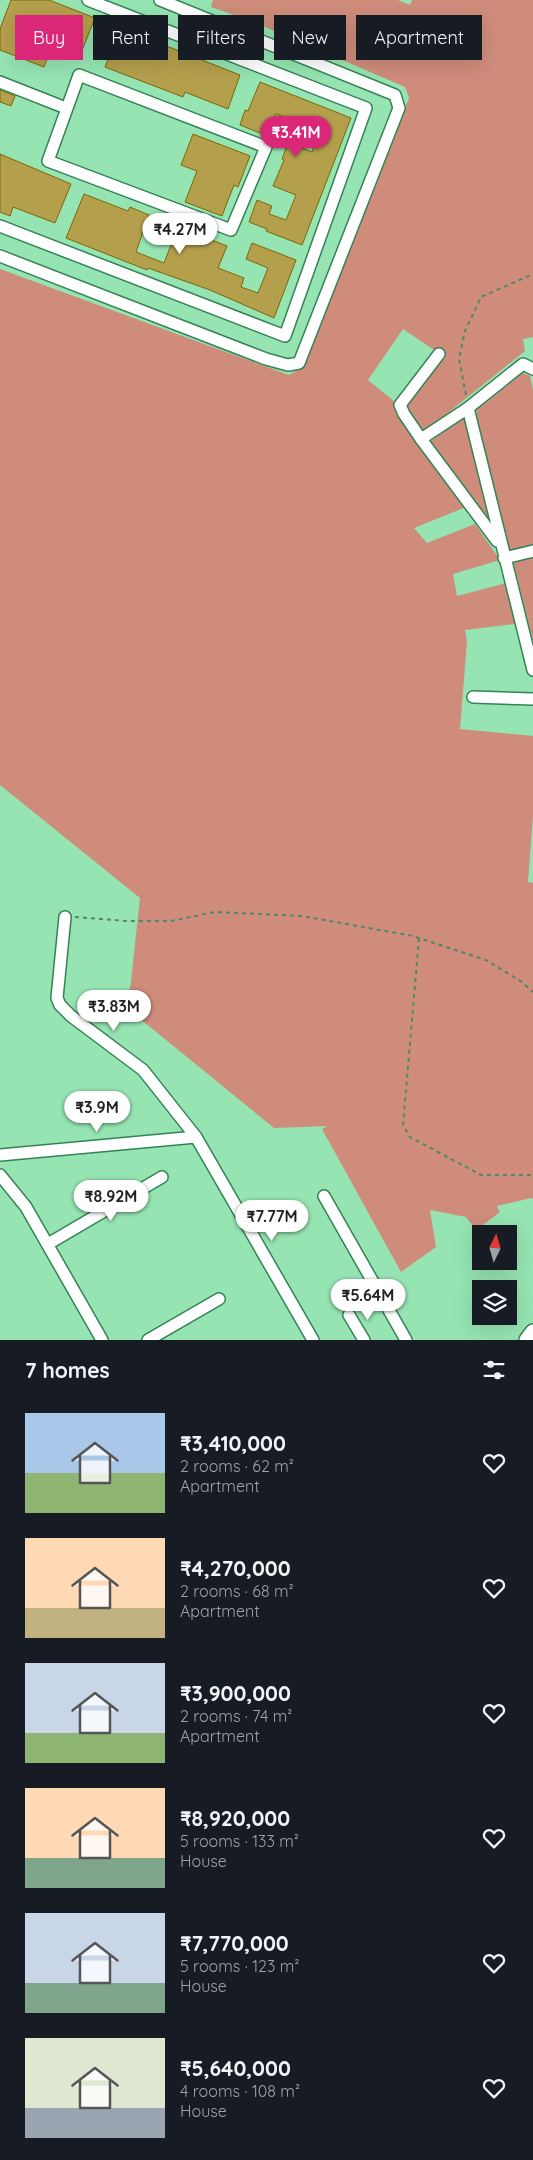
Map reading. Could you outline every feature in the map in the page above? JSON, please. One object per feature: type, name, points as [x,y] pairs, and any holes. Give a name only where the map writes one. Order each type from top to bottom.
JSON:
[{"type":"main road","points":[[527,1340],[533,1332]]},
{"type":"street","points":[[0,226],[284,336],[366,108],[88,0]]},
{"type":"street","points":[[0,256],[266,359],[288,365],[299,363],[399,108],[395,95],[160,0]]},
{"type":"street","points":[[79,75],[266,147],[231,230],[48,161],[66,108],[79,75]]},
{"type":"street","points":[[0,82],[66,108]]},
{"type":"street","points":[[439,354],[400,405],[421,439],[503,552]]},
{"type":"street","points":[[421,439],[468,408],[522,364],[533,369]]},
{"type":"street","points":[[468,408],[533,670]]},
{"type":"street","points":[[503,552],[533,551]]},
{"type":"street","points":[[473,697],[533,699]]},
{"type":"street","points":[[65,917],[57,998],[60,1005],[71,1016],[143,1070],[196,1137],[313,1340]]},
{"type":"street","points":[[0,1156],[196,1137]]},
{"type":"street","points":[[0,1175],[26,1206],[102,1340]]},
{"type":"street","points":[[48,1244],[162,1177]]},
{"type":"street","points":[[324,1196],[406,1340]]},
{"type":"street","points":[[148,1340],[218,1299]]},
{"type":"street","points":[[349,1315],[364,1340]]},
{"type":"path","points":[[468,408],[466,387],[458,359],[465,331],[481,297],[533,274]]},
{"type":"path","points":[[65,917],[127,921],[171,921],[215,912],[302,916],[419,938],[486,960],[522,982],[533,992]]},
{"type":"path","points":[[419,938],[403,1125],[410,1137],[481,1175],[533,1175]]},
{"type":"shaded area","points":[[213,0],[398,0],[410,5],[412,0],[533,0],[533,337],[523,339],[525,351],[424,432],[405,403],[443,356],[403,329],[368,380],[395,402],[400,416],[466,507],[414,528],[427,543],[475,524],[500,560],[453,574],[457,596],[506,583],[515,624],[465,630],[467,642],[460,729],[533,736],[533,816],[528,882],[533,883],[533,1199],[497,1206],[500,1212],[483,1225],[472,1225],[466,1217],[430,1210],[436,1247],[401,1272],[322,1129],[328,1126],[274,1128],[128,1009],[140,898],[0,785],[0,269],[289,375],[304,366],[409,98],[405,87],[342,60],[346,60],[346,15],[274,15],[274,31],[264,26],[264,15],[234,15],[211,7]]},
{"type":"shaded area","points":[[523,373],[530,376],[533,390],[533,546],[510,552],[476,418],[477,409]]},
{"type":"shaded area","points":[[466,415],[492,526],[430,442]]},
{"type":"shaded area","points":[[533,556],[533,641],[513,560]]},
{"type":"building","points":[[11,0],[49,0],[93,17],[93,23],[83,48],[83,15],[15,15],[15,56],[0,50],[0,29]]},
{"type":"building","points":[[168,47],[178,51],[178,60],[202,60],[240,75],[228,109],[185,92],[183,97],[105,67],[108,60],[168,60]]},
{"type":"building","points":[[26,60],[47,60],[44,67]]},
{"type":"building","points":[[260,82],[351,118],[302,245],[249,222],[257,200],[272,206],[269,214],[286,220],[296,195],[273,186],[284,160],[282,159],[288,143],[312,152],[322,125],[305,119],[303,124],[276,114],[267,136],[240,125],[245,110],[248,111]]},
{"type":"building","points":[[0,90],[15,96],[11,106],[0,102]]},
{"type":"building","points":[[193,134],[250,156],[238,187],[234,185],[222,216],[185,202],[197,171],[181,165]]},
{"type":"building","points":[[0,154],[71,184],[55,223],[13,207],[10,216],[0,212]]},
{"type":"building","points":[[84,194],[128,211],[130,207],[149,215],[136,252],[164,263],[178,227],[227,246],[218,268],[244,278],[241,287],[258,293],[268,268],[246,259],[252,243],[296,260],[274,318],[210,290],[148,268],[147,270],[66,238]]}]
